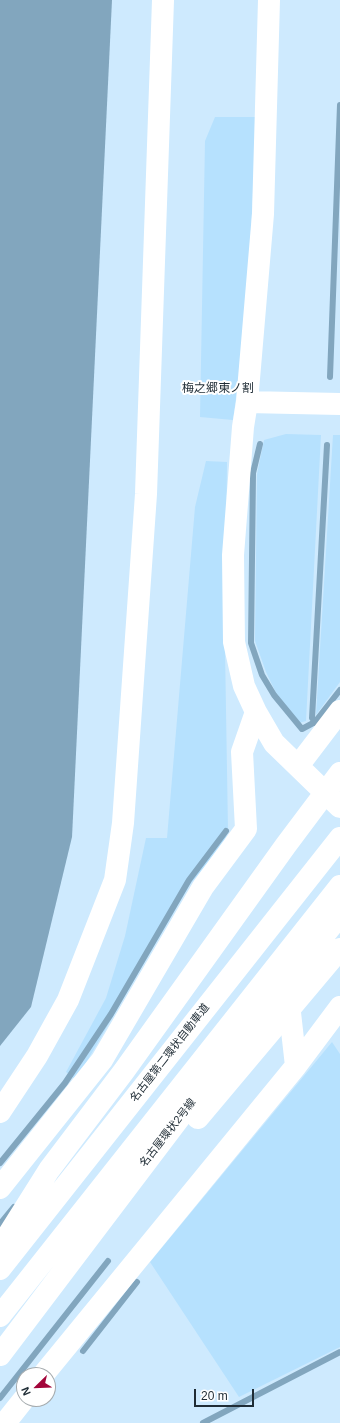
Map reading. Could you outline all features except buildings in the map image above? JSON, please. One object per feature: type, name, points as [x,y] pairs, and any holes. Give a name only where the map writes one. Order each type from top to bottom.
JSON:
[{"type":"main road","points":[[0,1112],[37,1056],[68,1000],[115,880],[123,823],[146,494],[163,0]]},
{"type":"main road","points":[[269,0],[263,214],[247,402],[243,427],[233,555],[234,642],[244,686],[256,712],[274,743],[340,807]]},
{"type":"main road","points":[[247,402],[340,404]]},
{"type":"main road","points":[[298,766],[340,711]]},
{"type":"main road","points":[[0,1188],[102,1060],[203,887],[246,830],[242,752],[256,712]]},
{"type":"main road","points":[[0,1248],[49,1170],[190,981],[286,845],[340,773]]},
{"type":"main road","points":[[0,1252],[340,823]]},
{"type":"main road","name":"名古屋第二環状自動車道","points":[[0,1268],[340,838]]},
{"type":"main road","points":[[0,1316],[340,886]]},
{"type":"main road","name":"名古屋環状2号線","points":[[0,1355],[173,1126],[340,915]]},
{"type":"main road","points":[[0,1324],[169,1153],[340,949]]},
{"type":"main road","points":[[287,982],[296,1066]]},
{"type":"main road","points":[[50,1367],[296,1066],[340,1007]]},
{"type":"main road","points":[[5,1423],[18,1407]]},
{"type":"shaded area","points":[[0,0],[112,0],[72,837],[31,1007],[0,1046]]},
{"type":"shaded area","points":[[215,117],[257,117],[246,323],[233,420],[200,417],[205,141]]},
{"type":"shaded area","points":[[286,434],[321,435],[306,721],[299,723],[276,693],[266,672],[255,641],[257,474],[264,440]]},
{"type":"shaded area","points":[[333,435],[340,435],[340,682],[316,715]]},
{"type":"shaded area","points":[[206,461],[227,462],[225,649],[228,831],[224,843],[191,883],[76,1080],[66,1072],[106,998],[125,936],[146,838],[167,838],[195,507]]},
{"type":"shaded area","points":[[332,1042],[340,1054],[340,1347],[239,1397],[150,1262]]},
{"type":"waterway","points":[[330,377],[340,105]]},
{"type":"waterway","points":[[260,444],[253,473],[251,643],[262,675],[274,695],[302,729],[315,722],[340,690]]},
{"type":"waterway","points":[[317,724],[312,718],[327,445]]},
{"type":"waterway","points":[[0,1163],[65,1083],[111,1014],[189,880],[226,831]]},
{"type":"waterway","points":[[0,1224],[14,1207]]},
{"type":"waterway","points":[[0,1398],[108,1261]]},
{"type":"waterway","points":[[83,1351],[137,1282]]},
{"type":"waterway","points":[[203,1423],[340,1352]]},
{"type":"district","name":"梅之郷東ノ割","points":[[218,389]]}]
